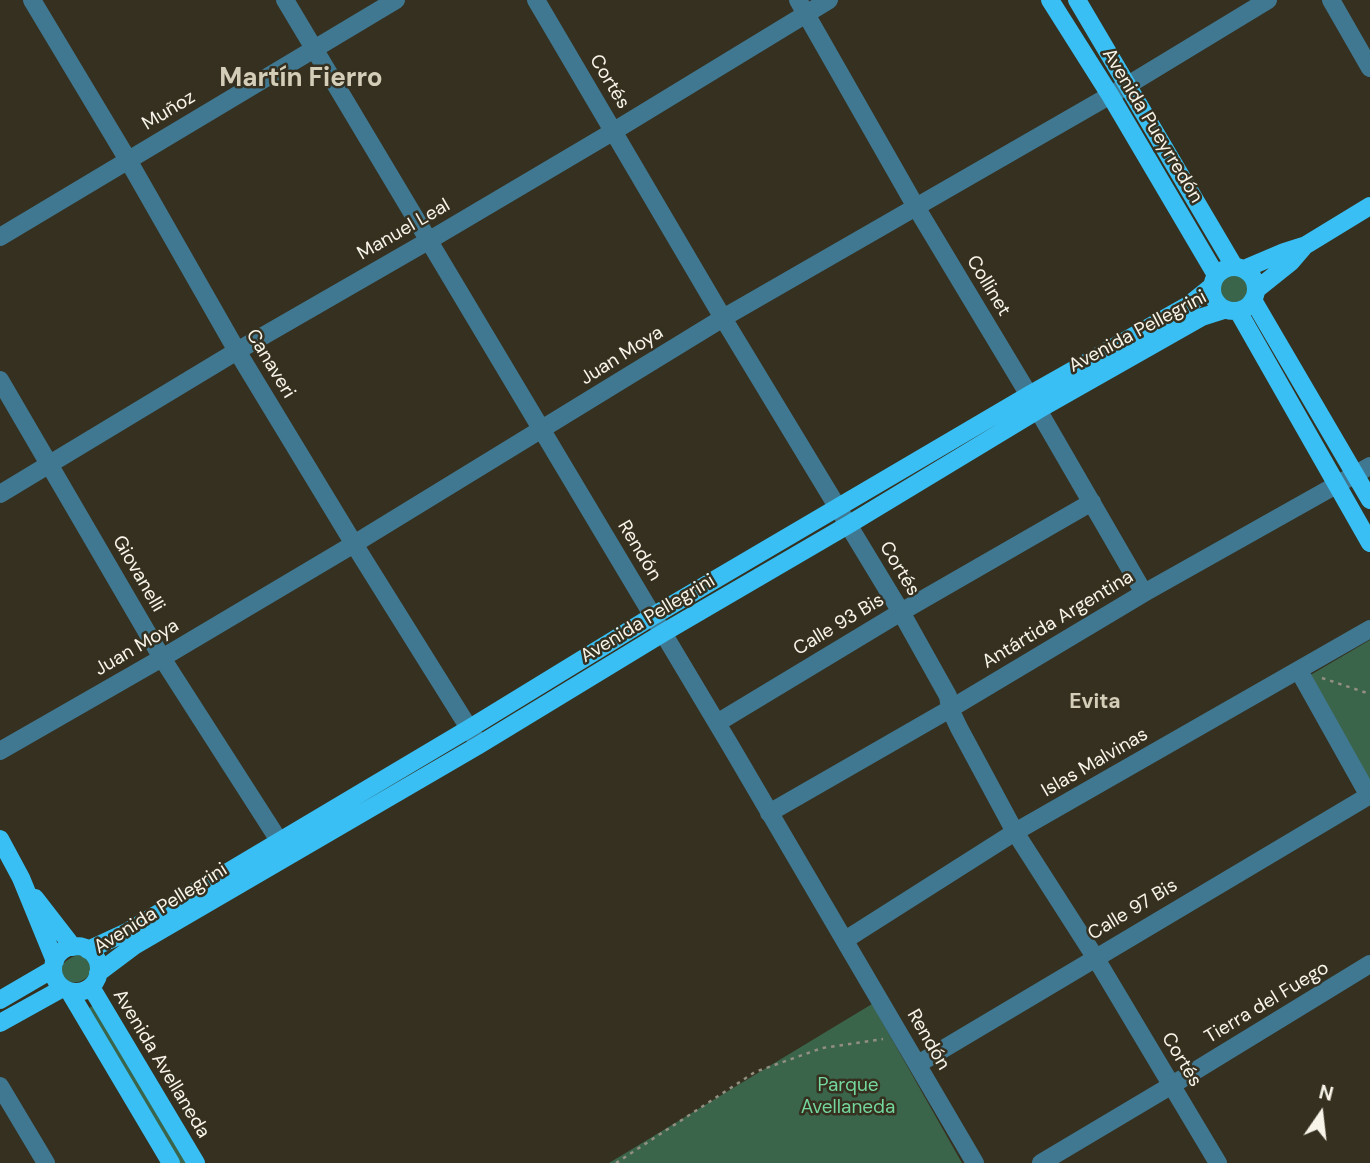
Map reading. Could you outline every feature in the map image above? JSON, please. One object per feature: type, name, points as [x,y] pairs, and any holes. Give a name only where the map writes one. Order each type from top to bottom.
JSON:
[{"type":"main road","name":"Avenida Pueyrredón","points":[[1050,0],[1110,95],[1214,281]]},
{"type":"main road","name":"Avenida Pueyrredón","points":[[1077,0],[1239,268]]},
{"type":"main road","points":[[1306,245],[1255,295],[1245,309],[1231,310],[1217,304],[1213,298],[1214,281],[1226,268],[1239,268],[1306,245],[1370,206]]},
{"type":"main road","points":[[1239,268],[1253,277],[1255,295],[1293,368],[1363,470],[1370,500]]},
{"type":"main road","name":"Avenida Pellegrini","points":[[80,948],[127,932],[479,746],[663,633],[848,525],[1190,304],[1214,281]]},
{"type":"main road","points":[[1231,310],[1276,379],[1370,543]]},
{"type":"main road","name":"Avenida Pellegrini","points":[[95,980],[134,946],[470,728],[836,508],[1202,317],[1231,310]]},
{"type":"main road","points":[[1276,379],[1293,368]]},
{"type":"main road","points":[[0,839],[21,878],[54,965],[54,976],[66,990],[171,1163]]},
{"type":"main road","points":[[0,1023],[66,990],[84,990],[95,980],[97,960],[80,948],[21,878]]},
{"type":"main road","points":[[0,1000],[54,965],[59,954],[65,949],[80,948]]},
{"type":"main road","name":"Avenida Avellaneda","points":[[95,980],[196,1163]]},
{"type":"street","name":"Canaveri","points":[[33,0],[237,351],[479,746]]},
{"type":"street","name":"Rendón","points":[[285,0],[717,723],[975,1163]]},
{"type":"street","name":"Muñoz","points":[[0,237],[396,0]]},
{"type":"street","name":"Cortés","points":[[536,0],[836,508],[901,612],[948,696],[950,709],[959,728],[1015,832],[1095,957],[1219,1163]]},
{"type":"street","name":"Manuel Leal","points":[[0,494],[237,351],[614,131],[802,6],[829,0]]},
{"type":"street","name":"Juan Moya","points":[[0,751],[354,544],[723,318],[1128,85],[1268,0]]},
{"type":"street","points":[[1331,0],[1370,68]]},
{"type":"street","name":"Collinet","points":[[802,6],[916,206],[1144,593]]},
{"type":"street","name":"Giovanelli","points":[[0,380],[162,658],[284,848]]},
{"type":"street","name":"Antártida Argentina","points":[[769,813],[1144,593],[1363,470]]},
{"type":"street","name":"Calle 93 Bis","points":[[717,723],[901,612],[1092,502]]},
{"type":"street","name":"Islas Malvinas","points":[[845,940],[1015,832],[1370,629]]},
{"type":"street","points":[[1299,671],[1369,795]]},
{"type":"street","name":"Calle 97 Bis","points":[[918,1064],[1369,795]]},
{"type":"street","name":"Tierra del Fuego","points":[[1041,1163],[1370,964]]},
{"type":"street","points":[[0,1086],[46,1163]]},
{"type":"path","points":[[1322,679],[1370,694]]},
{"type":"path","points":[[615,1163],[755,1072],[822,1048],[890,1038]]},
{"type":"green space","points":[[1234,274],[1244,278],[1248,288],[1244,298],[1234,302],[1224,298],[1220,288],[1224,278]]},
{"type":"green space","points":[[1370,640],[1370,781],[1307,677]]},
{"type":"green space","points":[[77,955],[87,957],[91,966],[90,973],[80,982],[67,981],[62,977],[63,964]]},
{"type":"green space","name":"Parque Avellaneda","points":[[872,1004],[962,1163],[609,1163]]},
{"type":"green space","points":[[94,1005],[188,1163],[177,1163],[86,1010]]},
{"type":"district","name":"Martín Fierro","points":[[301,79]]},
{"type":"district","name":"Evita","points":[[1095,702]]}]
